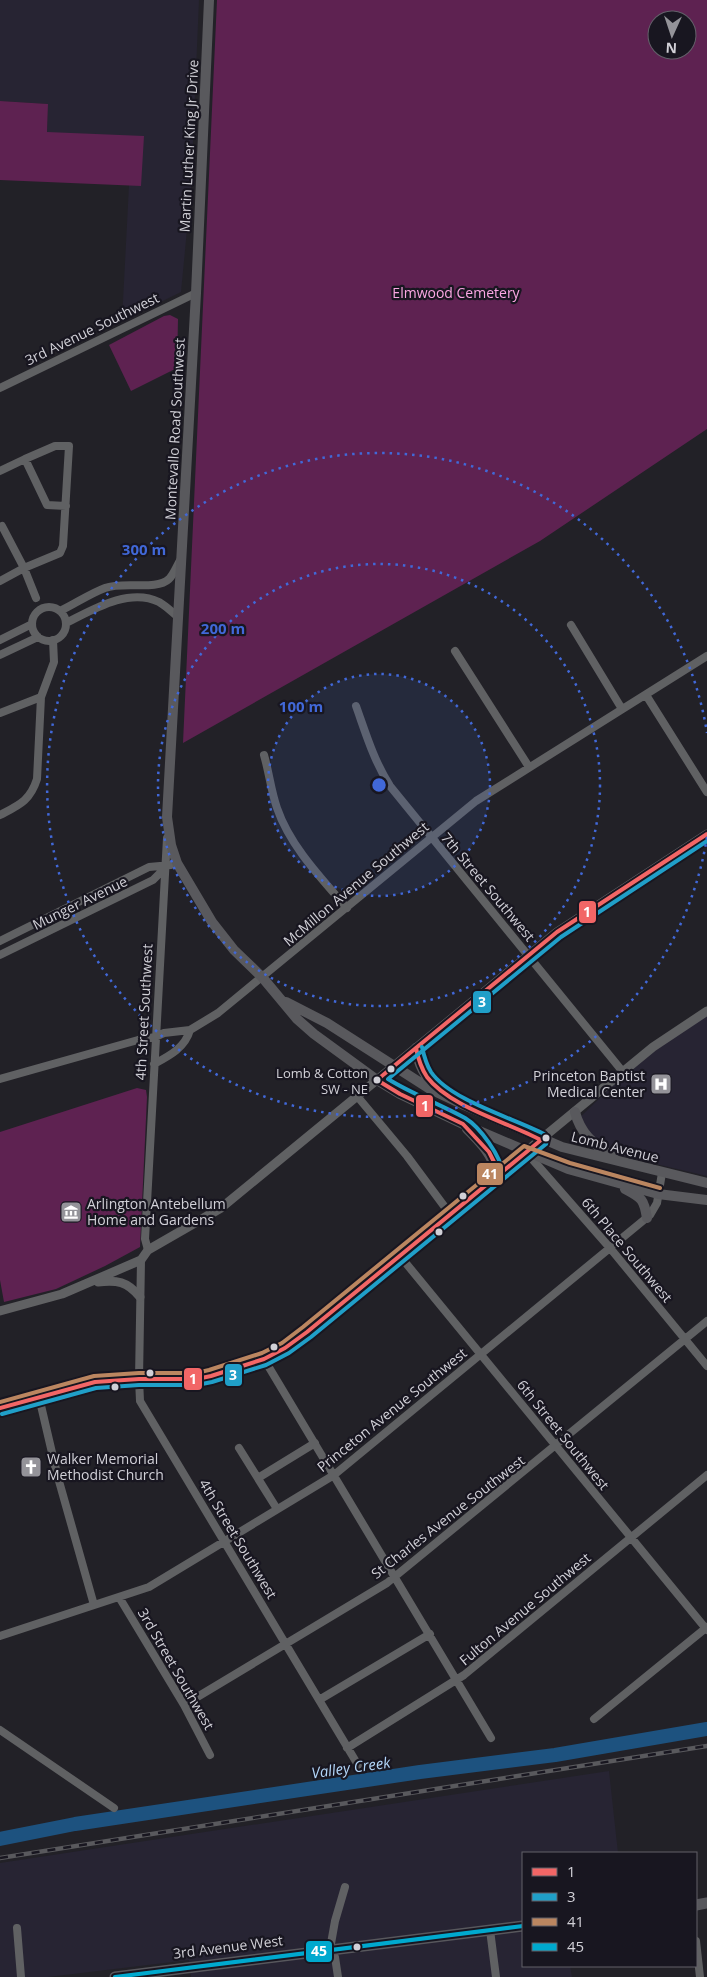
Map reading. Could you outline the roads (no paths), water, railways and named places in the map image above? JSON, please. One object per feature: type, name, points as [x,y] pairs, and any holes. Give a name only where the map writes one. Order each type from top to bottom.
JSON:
[{"type":"main road","name":"Martin Luther King Jr Drive","points":[[196,293],[209,0]]},
{"type":"main road","name":"Montevallo Road Southwest","points":[[169,776],[196,293]]},
{"type":"main road","name":"4th Street Southwest","points":[[167,817],[169,776]]},
{"type":"main road","name":"Lomb Avenue","points":[[167,817],[171,845],[177,864],[212,922],[234,950],[262,977],[297,1019],[314,1034],[377,1080],[400,1094],[463,1124],[568,1169],[658,1194],[707,1201]]},
{"type":"main road","name":"Lomb Avenue","points":[[283,1000],[327,1023],[394,1066],[444,1095],[542,1140],[562,1147],[707,1183]]},
{"type":"main road","points":[[416,1048],[417,1060],[426,1077],[444,1095]]},
{"type":"main road","points":[[575,1112],[580,1127],[585,1134],[620,1162]]},
{"type":"main road","points":[[463,1124],[489,1152],[497,1176]]},
{"type":"main road","points":[[604,1179],[643,1199],[646,1204],[647,1218]]},
{"type":"main road","name":"3rd Avenue West","points":[[115,1977],[183,1973],[330,1949],[522,1926]]},
{"type":"street","name":"3rd Avenue Southwest","points":[[0,388],[196,293]]},
{"type":"street","points":[[0,471],[56,446],[69,446],[63,546],[60,553],[24,568],[0,581]]},
{"type":"street","points":[[24,459],[47,506],[66,506]]},
{"type":"street","points":[[1,524],[24,568],[36,598],[37,611]]},
{"type":"street","points":[[60,611],[104,588],[116,585],[154,586],[162,583],[169,578],[182,557]]},
{"type":"street","points":[[36,598],[47,607]]},
{"type":"street","points":[[66,623],[110,601],[119,599],[153,600],[166,607],[178,617]]},
{"type":"street","points":[[52,607],[60,611],[66,623],[62,634],[53,640],[47,640],[34,632],[32,624],[37,611],[52,607]]},
{"type":"street","points":[[0,640],[32,624]]},
{"type":"street","points":[[571,625],[622,709]]},
{"type":"street","points":[[0,655],[38,636]]},
{"type":"street","points":[[0,814],[28,798],[33,790],[36,779],[41,697],[54,662],[53,640]]},
{"type":"street","points":[[455,651],[529,767]]},
{"type":"street","name":"McMillon Avenue Southwest","points":[[0,1078],[164,1033],[190,1030],[218,1013],[476,801],[707,656]]},
{"type":"street","points":[[646,695],[707,792]]},
{"type":"street","points":[[0,713],[41,697]]},
{"type":"street","name":"7th Street Southwest","points":[[356,706],[378,768],[404,804],[623,1072]]},
{"type":"street","points":[[264,755],[276,807],[283,823],[308,861],[347,908]]},
{"type":"street","name":"4th Street Southwest","points":[[148,1250],[145,1239],[166,867],[167,817]]},
{"type":"street","points":[[0,1310],[62,1294],[141,1260],[148,1250],[221,1208],[557,932],[707,834]]},
{"type":"street","name":"Munger Avenue","points":[[0,941],[149,867],[166,867],[177,864]]},
{"type":"street","name":"Munger Avenue","points":[[0,956],[154,880],[166,867]]},
{"type":"street","points":[[53,915],[59,926]]},
{"type":"street","points":[[0,1408],[94,1382],[139,1378],[201,1378],[236,1370],[285,1348],[542,1140],[653,1047],[707,1011]]},
{"type":"street","points":[[154,1064],[177,1051],[190,1030]]},
{"type":"street","points":[[358,1096],[407,1156],[450,1214]]},
{"type":"street","name":"6th Place Southwest","points":[[526,1152],[610,1248],[707,1366]]},
{"type":"street","name":"Princeton Avenue Southwest","points":[[0,1636],[149,1587],[334,1475],[647,1218],[657,1203],[662,1173]]},
{"type":"street","name":"6th Street Southwest","points":[[400,1256],[707,1628]]},
{"type":"street","name":"4th Street Southwest","points":[[141,1260],[140,1401],[347,1748]]},
{"type":"street","points":[[88,1283],[120,1282],[133,1289],[140,1297]]},
{"type":"street","name":"St Charles Avenue Southwest","points":[[184,1705],[396,1577],[707,1321]]},
{"type":"street","points":[[264,1359],[491,1738]]},
{"type":"street","points":[[39,1397],[57,1474],[94,1605]]},
{"type":"street","points":[[258,1478],[315,1443]]},
{"type":"street","points":[[239,1448],[277,1509]]},
{"type":"street","name":"Fulton Avenue Southwest","points":[[347,1748],[457,1680],[707,1475]]},
{"type":"street","name":"3rd Street Southwest","points":[[119,1597],[184,1705],[210,1755]]},
{"type":"street","points":[[594,1719],[707,1628]]},
{"type":"street","points":[[318,1700],[430,1634]]},
{"type":"street","points":[[0,1730],[114,1808]]},
{"type":"street","points":[[347,1748],[358,1765]]},
{"type":"street","points":[[338,1977],[335,1957],[330,1949],[335,1921],[345,1887]]},
{"type":"street","points":[[17,1928],[21,1977]]},
{"type":"street","points":[[490,1930],[496,1977]]},
{"type":"street","points":[[697,1950],[700,1977]]},
{"type":"waterway","name":"Valley Creek","points":[[0,1839],[75,1824],[420,1772],[555,1755],[707,1729]]},
{"type":"railway","points":[[0,1858],[707,1746]]},
{"type":"place","name":"Lomb & Cotton SW - NE","points":[[377,1080]]},
{"type":"place","name":"Princeton Baptist Medical Center","points":[[661,1084]]},
{"type":"place","name":"Arlington Antebellum Home and Gardens","points":[[71,1212]]},
{"type":"place","name":"Walker Memorial Methodist Church","points":[[31,1467]]},
{"type":"park label","name":"Elmwood Cemetery","points":[[456,293]]}]
